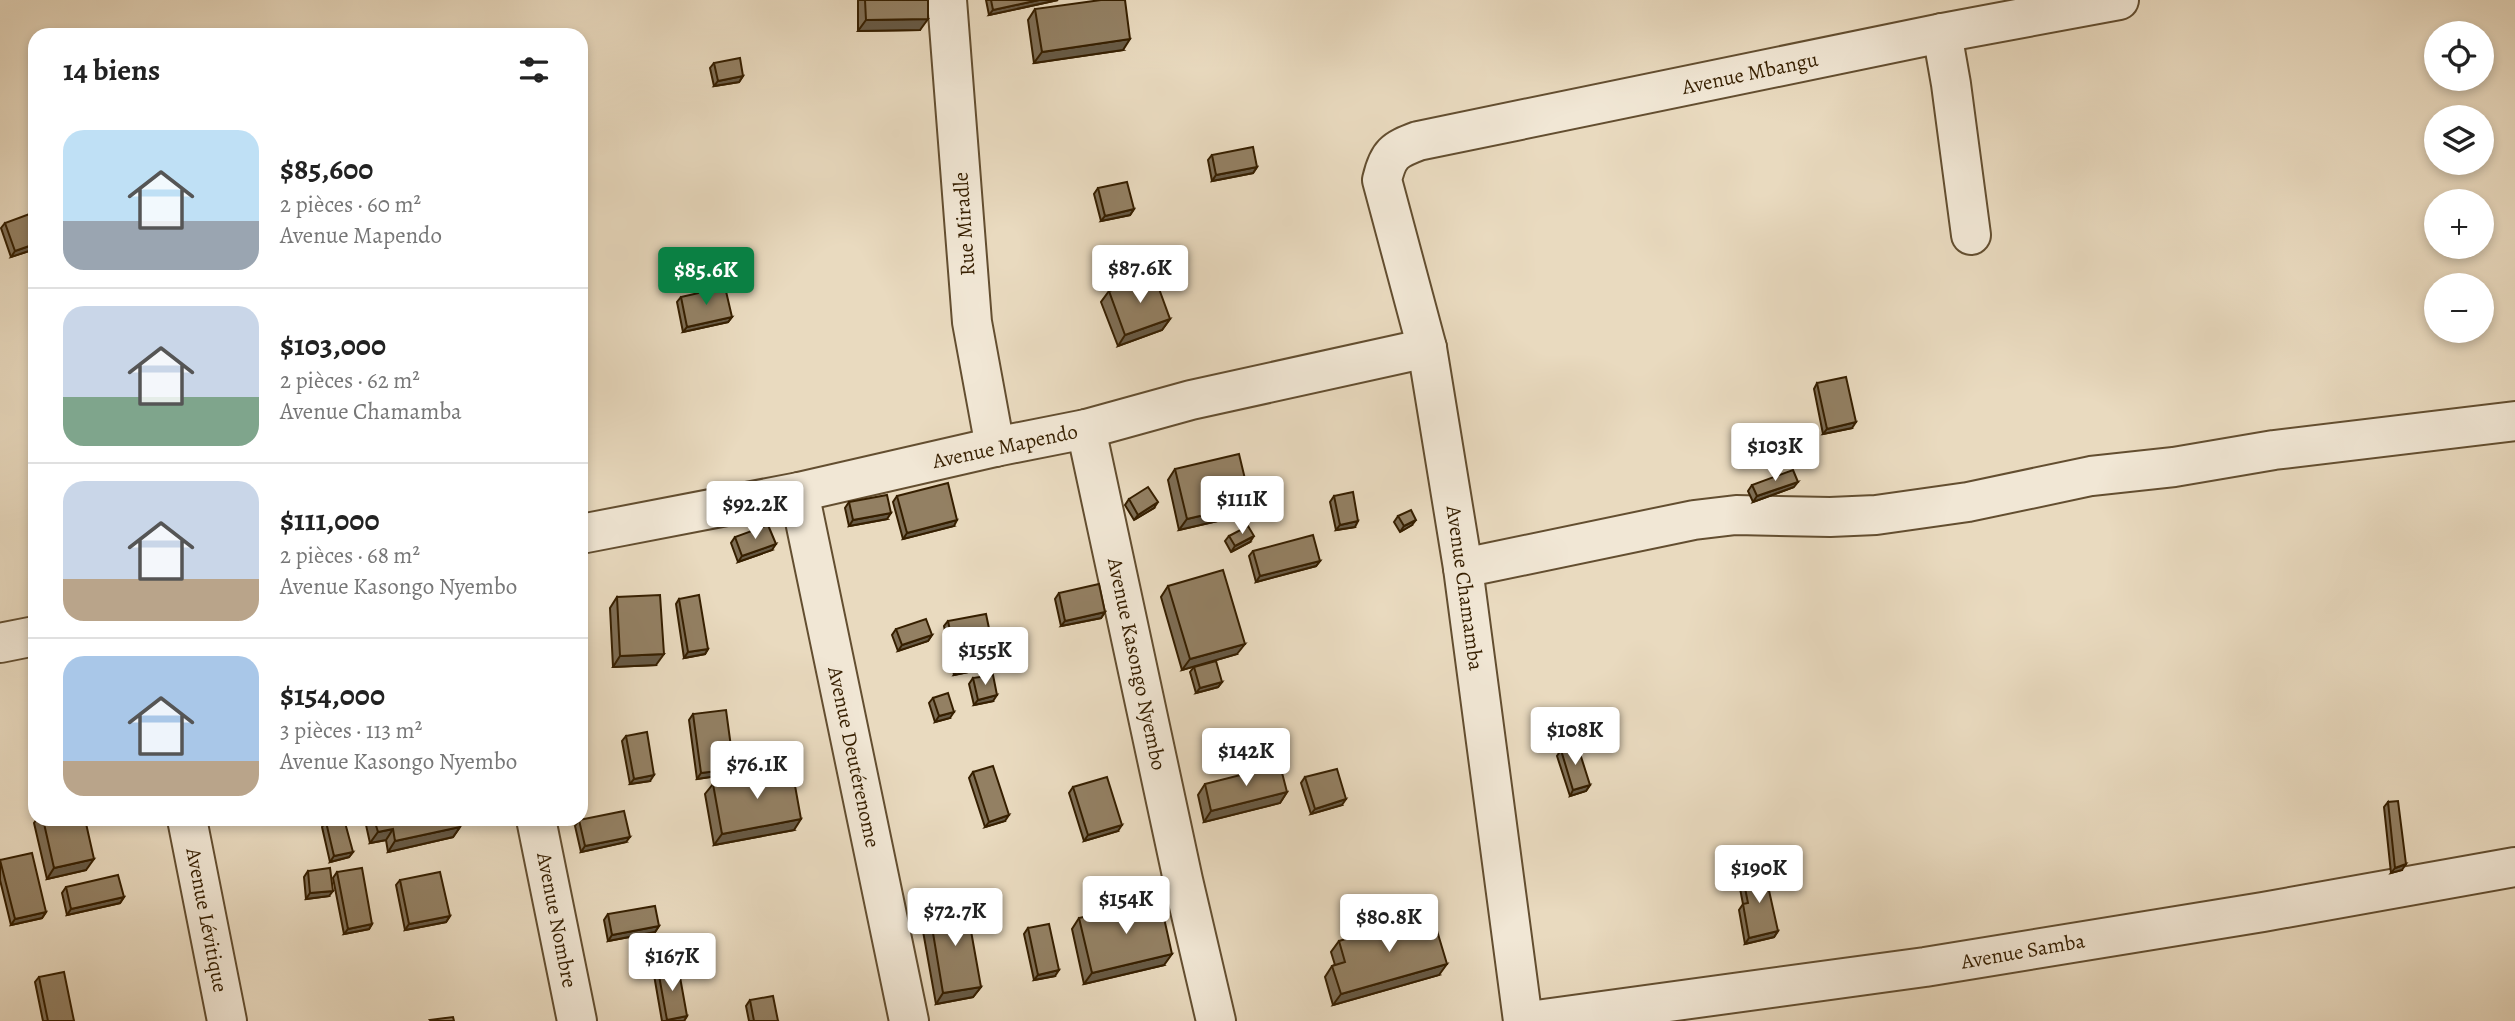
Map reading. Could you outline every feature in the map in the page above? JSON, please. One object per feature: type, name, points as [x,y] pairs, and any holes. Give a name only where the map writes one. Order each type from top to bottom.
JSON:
[{"type":"street","name":"Rue Miradle","points":[[947,0],[972,322],[995,447]]},
{"type":"street","name":"Avenue Mbangu","points":[[1386,160],[1398,148],[1418,141],[1942,33],[2119,0]]},
{"type":"street","points":[[1942,33],[1971,235]]},
{"type":"street","name":"Avenue Chamamba","points":[[1386,160],[1382,180],[1427,348],[1464,568],[1523,1021]]},
{"type":"street","name":"Avenue Mapendo","points":[[588,533],[799,492],[1086,429],[1191,400],[1427,348]]},
{"type":"street","points":[[1464,568],[1694,520],[1737,515],[1877,515],[1968,502],[2091,476],[2174,467],[2274,450],[2515,421]]},
{"type":"street","name":"Avenue Kasongo Nyembo","points":[[1086,429],[1216,1021]]},
{"type":"street","name":"Avenue Deutérenome","points":[[799,492],[909,1021]]},
{"type":"street","points":[[0,643],[28,637]]},
{"type":"street","name":"Avenue Lévitique","points":[[188,826],[227,1021]]},
{"type":"street","name":"Avenue Nombre","points":[[537,826],[577,1021]]},
{"type":"street","name":"Avenue Samba","points":[[1529,1021],[1925,967],[2263,912],[2515,867]]},
{"type":"building","points":[[865,0],[928,0],[928,19],[866,20]]},
{"type":"building","points":[[991,0],[1039,0],[993,10]]},
{"type":"building","points":[[1101,0],[1125,0],[1130,39],[1042,52],[1035,9]]},
{"type":"building","points":[[740,58],[743,76],[718,81],[714,63]]},
{"type":"building","points":[[1253,147],[1257,167],[1216,175],[1212,155]]},
{"type":"building","points":[[1127,182],[1134,209],[1105,216],[1098,188]]},
{"type":"building","points":[[28,215],[28,246],[15,251],[5,223]]},
{"type":"building","points":[[1154,275],[1170,319],[1125,335],[1109,291]]},
{"type":"building","points":[[725,287],[732,317],[687,327],[681,297]]},
{"type":"building","points":[[1846,377],[1856,422],[1827,429],[1817,383]]},
{"type":"building","points":[[1239,454],[1251,504],[1187,519],[1175,469]]},
{"type":"building","points":[[1793,470],[1798,482],[1757,496],[1752,485]]},
{"type":"building","points":[[948,483],[957,520],[907,533],[897,496]]},
{"type":"building","points":[[1148,487],[1158,502],[1138,515],[1129,499]]},
{"type":"building","points":[[1353,492],[1358,521],[1340,525],[1334,496]]},
{"type":"building","points":[[887,495],[891,513],[853,520],[849,502]]},
{"type":"building","points":[[1411,510],[1416,520],[1404,526],[1398,516]]},
{"type":"building","points":[[768,525],[776,544],[742,556],[735,537]]},
{"type":"building","points":[[1248,526],[1254,536],[1235,546],[1229,536]]},
{"type":"building","points":[[1313,535],[1320,561],[1260,576],[1253,551]]},
{"type":"building","points":[[1223,570],[1245,644],[1190,659],[1168,586]]},
{"type":"building","points":[[1099,584],[1105,612],[1065,621],[1059,593]]},
{"type":"building","points":[[660,595],[664,654],[620,656],[617,597]]},
{"type":"building","points":[[699,595],[708,649],[688,652],[679,599]]},
{"type":"building","points":[[986,614],[996,662],[958,670],[948,621]]},
{"type":"building","points":[[926,619],[932,635],[902,645],[896,629]]},
{"type":"building","points":[[1216,661],[1222,682],[1200,688],[1194,667]]},
{"type":"building","points":[[993,675],[997,695],[978,700],[973,678]]},
{"type":"building","points":[[948,693],[954,712],[939,716],[933,698]]},
{"type":"building","points":[[726,710],[734,769],[701,773],[693,714]]},
{"type":"building","points":[[647,732],[654,775],[634,779],[626,736]]},
{"type":"building","points":[[1577,744],[1590,785],[1573,790],[1561,750]]},
{"type":"building","points":[[1280,765],[1287,792],[1211,811],[1205,784]]},
{"type":"building","points":[[993,766],[1009,815],[989,822],[973,772]]},
{"type":"building","points":[[792,769],[801,819],[722,834],[713,784]]},
{"type":"building","points":[[1337,769],[1346,799],[1315,809],[1305,777]]},
{"type":"building","points":[[1107,777],[1122,825],[1088,835],[1073,787]]},
{"type":"building","points":[[2398,801],[2406,864],[2395,868],[2388,802]]},
{"type":"building","points":[[624,811],[630,837],[585,846],[580,826],[588,826],[588,818]]},
{"type":"building","points":[[45,826],[87,826],[94,859],[54,868]]},
{"type":"building","points":[[327,826],[346,826],[353,852],[334,856]]},
{"type":"building","points":[[376,826],[460,827],[395,841],[393,829],[378,832]]},
{"type":"building","points":[[32,853],[46,912],[15,919],[0,860]]},
{"type":"building","points":[[330,868],[333,891],[310,893],[308,871]]},
{"type":"building","points":[[362,868],[372,924],[348,929],[337,872]]},
{"type":"building","points":[[1764,868],[1778,931],[1749,938],[1743,904],[1748,903],[1742,873]]},
{"type":"building","points":[[440,872],[450,916],[409,924],[400,880]]},
{"type":"building","points":[[118,875],[124,897],[71,909],[66,887]]},
{"type":"building","points":[[1160,900],[1172,954],[1092,973],[1079,918]]},
{"type":"building","points":[[966,903],[981,987],[943,993],[929,909]]},
{"type":"building","points":[[655,906],[659,926],[612,935],[608,914]]},
{"type":"building","points":[[1432,914],[1447,964],[1341,994],[1332,966],[1345,962],[1339,941]]},
{"type":"building","points":[[1049,924],[1059,970],[1038,975],[1028,928]]},
{"type":"building","points":[[667,936],[672,953],[644,959],[640,942]]},
{"type":"building","points":[[678,966],[687,1016],[667,1020],[658,970]]},
{"type":"building","points":[[64,972],[74,1021],[48,1021],[39,977]]},
{"type":"building","points":[[773,996],[778,1021],[754,1021],[750,1000]]},
{"type":"building","points":[[453,1017],[454,1021],[430,1020]]}]
